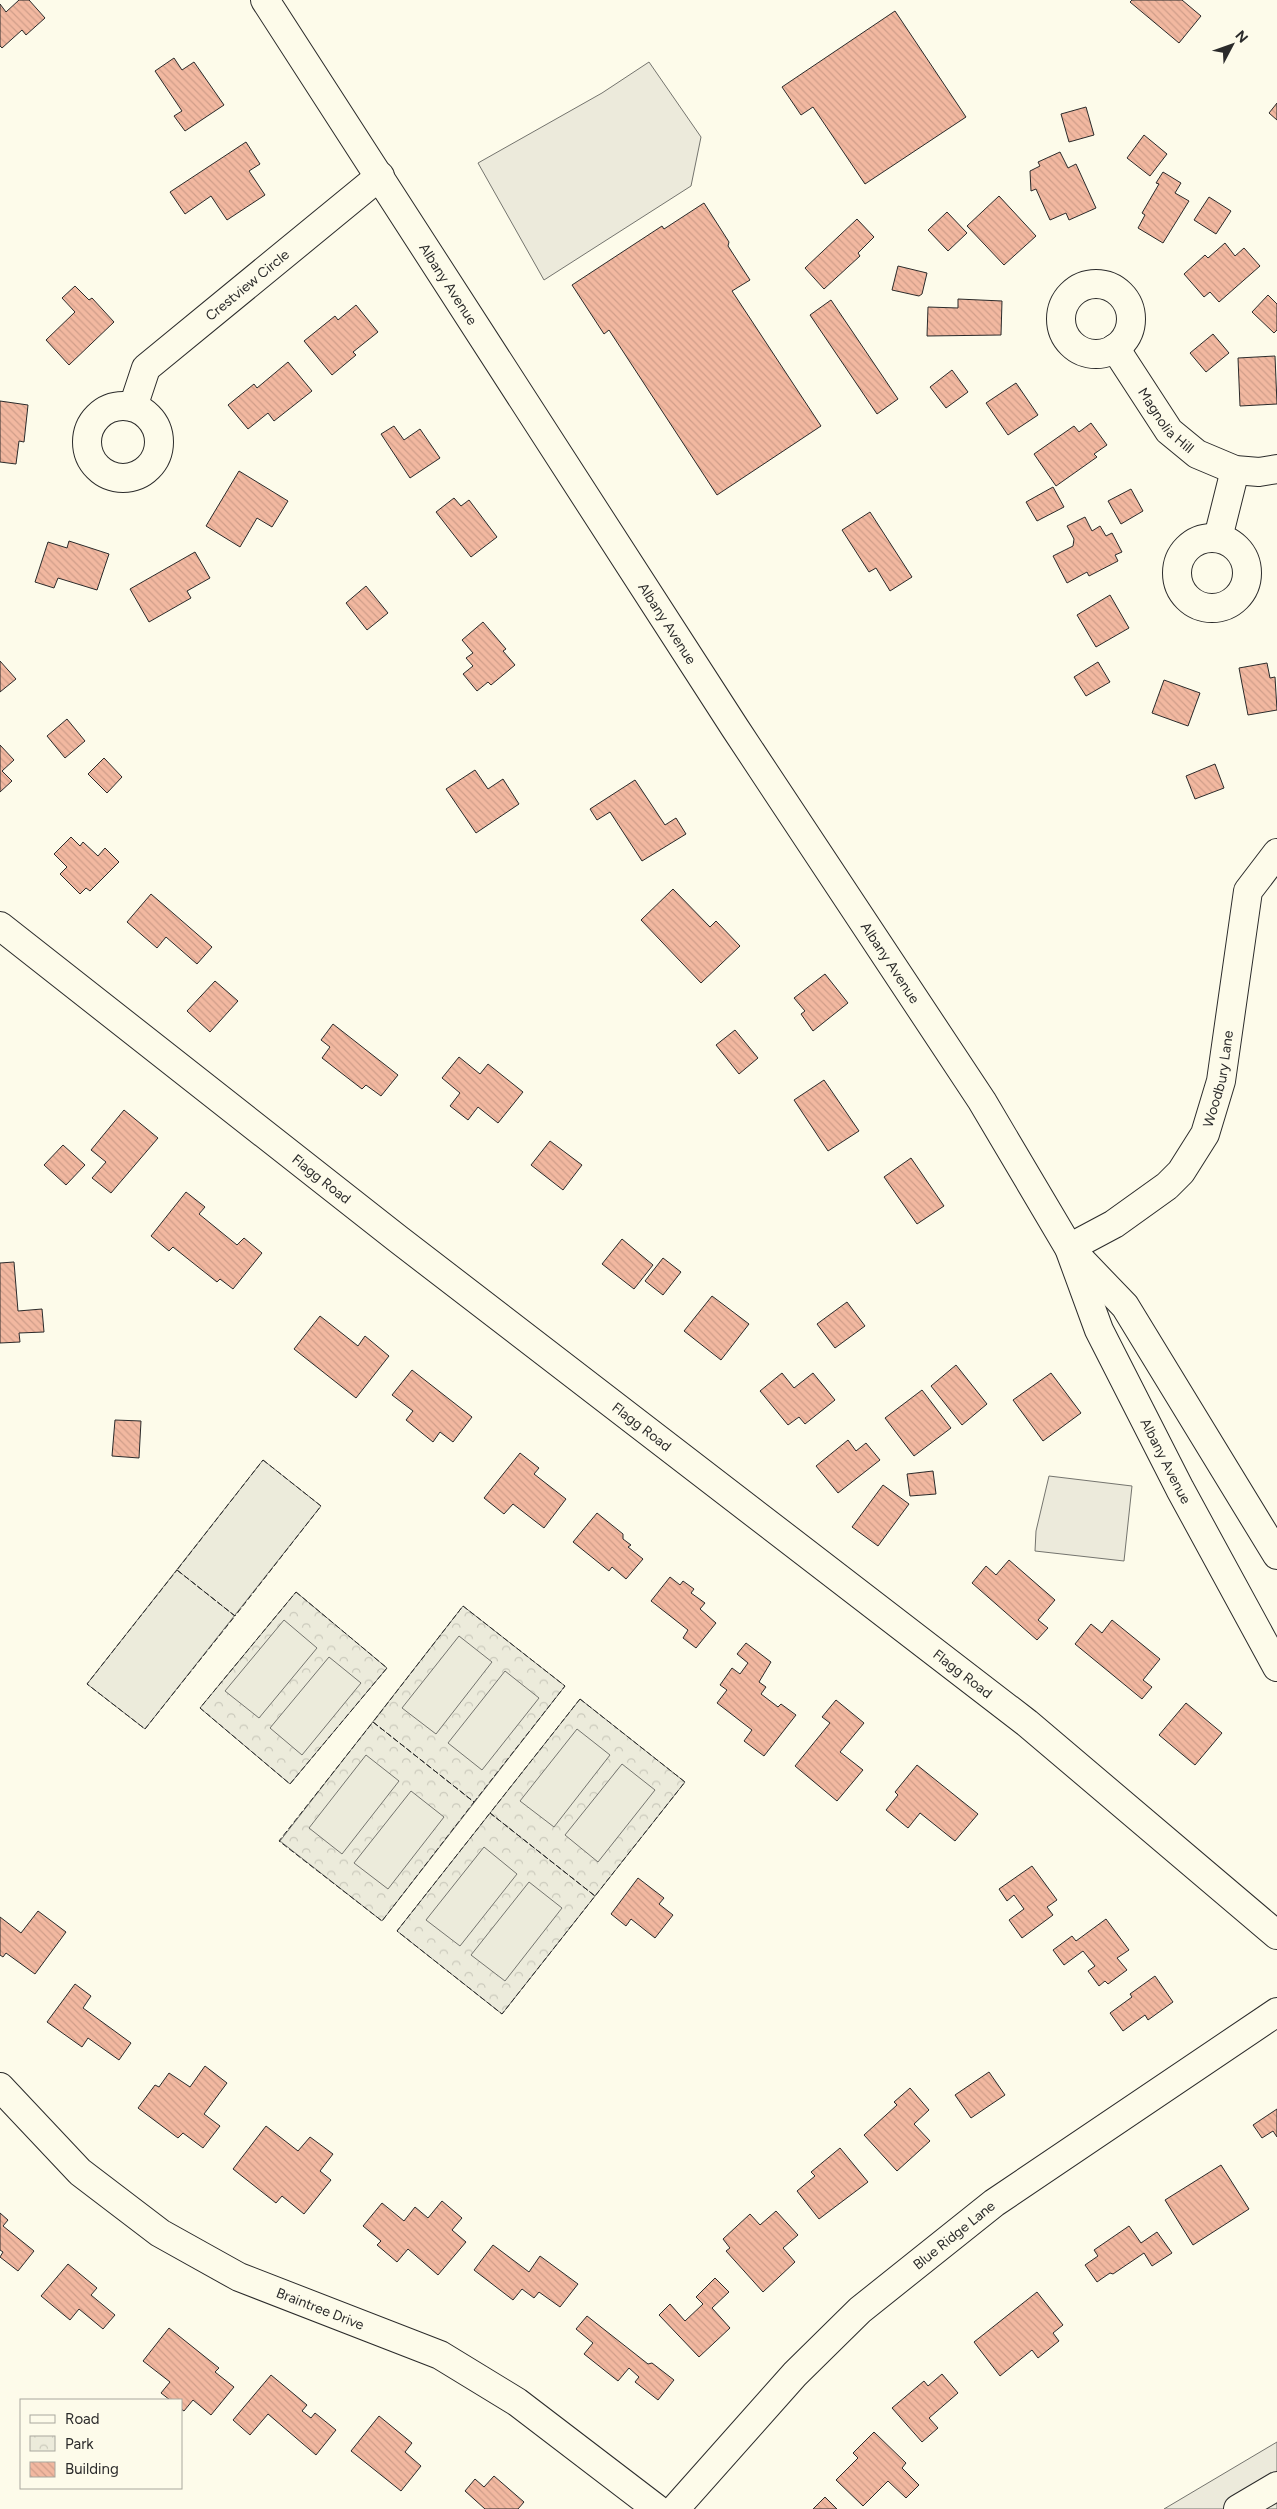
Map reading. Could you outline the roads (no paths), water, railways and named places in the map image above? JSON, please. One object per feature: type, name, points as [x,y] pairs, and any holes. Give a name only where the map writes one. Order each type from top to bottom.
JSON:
[{"type":"main road","name":"Albany Avenue","points":[[265,0],[735,728],[982,1101],[1069,1248],[1099,1330],[1180,1489],[1277,1667]]},
{"type":"main road","name":"Crestview Circle","points":[[134,407],[146,368],[380,176]]},
{"type":"main road","name":"Magnolia Hill","points":[[1115,348],[1168,431],[1197,454],[1235,470],[1259,472],[1277,469]]},
{"type":"main road","points":[[1218,538],[1235,470]]},
{"type":"main road","name":"Woodbury Lane","points":[[1069,1248],[1114,1224],[1168,1186],[1181,1172],[1205,1134],[1221,1081],[1248,891],[1277,853]]},
{"type":"main road","name":"Flagg Road","points":[[0,926],[405,1245],[1027,1723],[1277,1935]]},
{"type":"main road","name":"Albany Avenue","points":[[1069,1248],[1126,1306],[1277,1555]]},
{"type":"main road","name":"Blue Ridge Lane","points":[[675,2509],[795,2374],[860,2310],[994,2203],[1277,2012]]},
{"type":"main road","name":"Braintree Drive","points":[[0,2087],[80,2172],[160,2233],[239,2277],[440,2356],[517,2402],[657,2509]]},
{"type":"main road","points":[[1238,2509],[1277,2486]]}]
